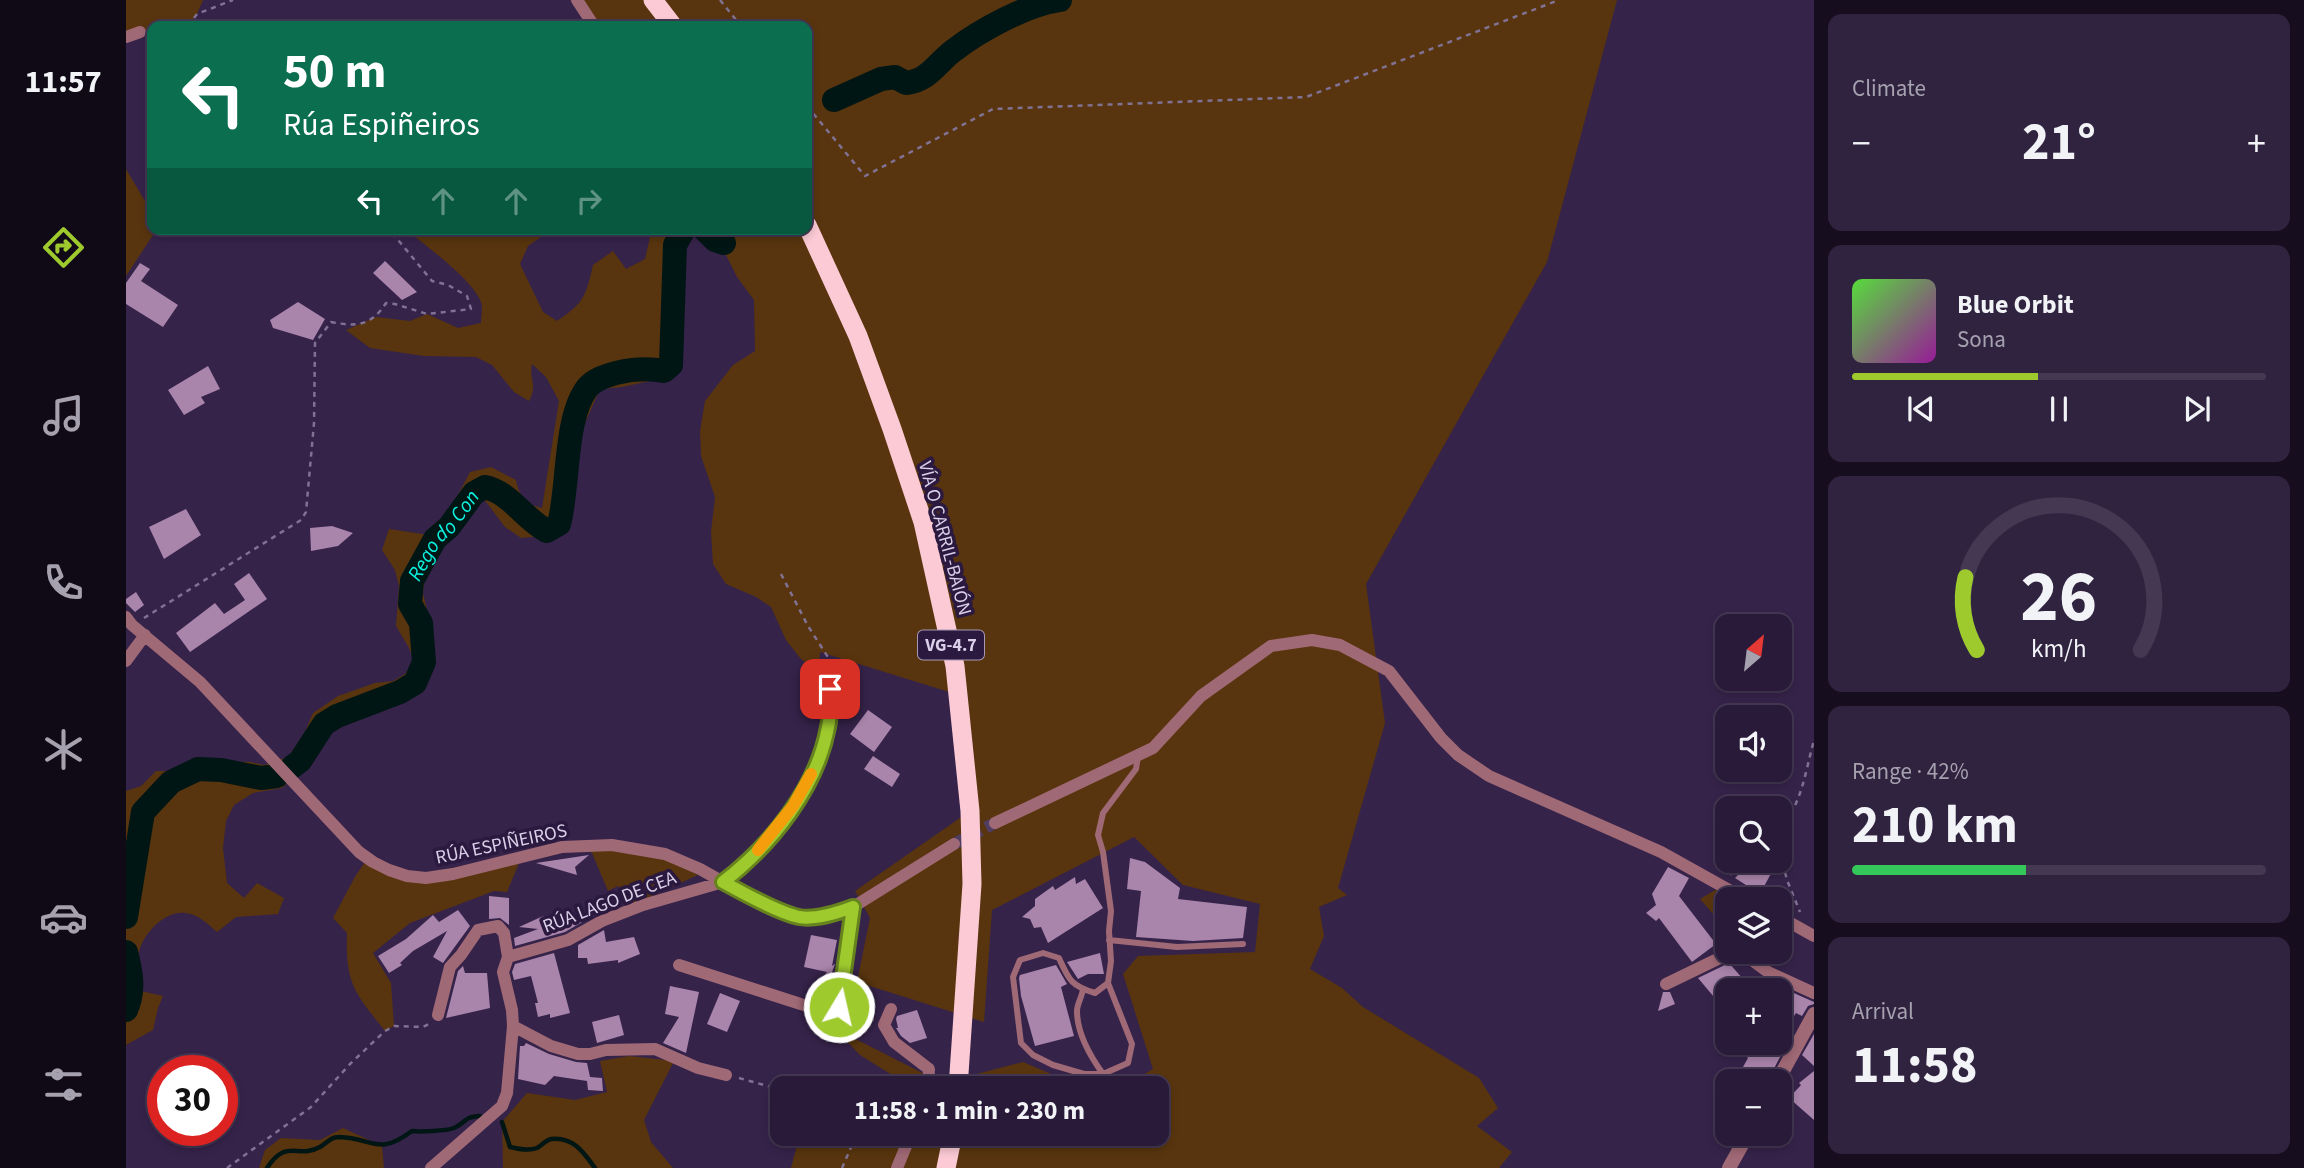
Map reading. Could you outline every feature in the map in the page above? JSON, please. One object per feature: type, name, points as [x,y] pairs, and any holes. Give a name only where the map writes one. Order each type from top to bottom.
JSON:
[{"type":"highway","points":[[653,0],[669,21]]},
{"type":"highway","name":"VÍA O CARRIL-BAIÓN","points":[[812,235],[858,336],[923,522],[955,666],[970,811],[972,884],[959,1076]]},
{"type":"highway","points":[[946,1168],[951,1146]]},
{"type":"street","points":[[577,0],[591,21]]},
{"type":"street","points":[[126,37],[140,32]]},
{"type":"street","name":"RÚA ESPIÑEIROS","points":[[129,621],[200,682],[359,852],[373,862],[407,876],[426,878],[453,874],[562,847],[612,845],[665,854],[700,869],[741,892],[800,917],[834,915],[853,907],[954,844]]},
{"type":"street","points":[[126,661],[145,635]]},
{"type":"street","points":[[995,823],[1153,748],[1201,696],[1271,646],[1312,640],[1340,645],[1388,671],[1441,738],[1458,755],[1489,776],[1661,852],[1722,886]]},
{"type":"street","name":"RÚA LAGO DE CEA","points":[[508,957],[568,940],[601,921],[643,905],[723,882],[741,868],[765,843],[809,780],[829,726],[838,675]]},
{"type":"street","points":[[679,965],[810,1007],[832,1011],[839,1007],[853,907]]},
{"type":"street","points":[[1792,924],[1808,933]]},
{"type":"street","points":[[430,1168],[502,1106],[506,1093],[513,1026],[503,972],[508,957],[504,933],[498,926],[478,930],[461,956],[450,967],[438,1015]]},
{"type":"street","points":[[1666,984],[1715,960]]},
{"type":"street","points":[[1757,964],[1768,972],[1814,993]]},
{"type":"street","points":[[891,1009],[884,1025],[894,1042],[929,1069],[929,1076]]},
{"type":"street","points":[[1784,1069],[1814,1014]]},
{"type":"street","points":[[513,1026],[551,1046],[578,1054],[606,1050],[655,1049],[698,1068],[726,1075]]},
{"type":"street","points":[[897,1168],[906,1146]]},
{"type":"street","points":[[1729,1168],[1741,1146]]},
{"type":"lane","points":[[1108,983],[1095,993],[1070,982],[1059,958],[1043,953],[1020,960],[1013,977],[1021,1043],[1033,1055],[1053,1065],[1084,1074],[1103,1074],[1128,1063],[1132,1044],[1108,983],[1111,961],[1109,893],[1098,835],[1103,813],[1136,769],[1138,755]]},
{"type":"lane","points":[[1109,940],[1177,947],[1243,944]]},
{"type":"lane","points":[[1083,989],[1077,1009],[1080,1028],[1088,1053],[1103,1074]]},
{"type":"path","points":[[192,21],[197,14],[233,0]]},
{"type":"path","points":[[720,0],[737,21]]},
{"type":"path","points":[[812,112],[865,176],[993,109],[1306,97],[1559,0]]},
{"type":"path","points":[[129,621],[302,520],[306,512],[314,423],[315,343],[331,321],[356,325],[376,317],[386,303],[427,314],[471,309],[467,296],[448,285],[432,281],[394,235]]},
{"type":"path","points":[[781,574],[838,675]]},
{"type":"path","points":[[1792,814],[1804,787],[1814,740]]},
{"type":"path","points":[[1722,886],[1732,873]]},
{"type":"path","points":[[1785,873],[1808,933]]},
{"type":"path","points":[[228,1168],[312,1107],[350,1064],[385,1031],[394,1026],[423,1027],[438,1015]]},
{"type":"path","points":[[726,1075],[770,1086]]},
{"type":"path","points":[[842,1168],[851,1146]]},
{"type":"shaded area","points":[[126,0],[203,0],[192,21],[147,21],[147,30],[126,31]]},
{"type":"shaded area","points":[[577,0],[1617,0],[1547,262],[1366,584],[1385,723],[1338,888],[1347,895],[1319,907],[1324,936],[1310,969],[1342,988],[1363,1007],[1479,1078],[1498,1108],[1477,1126],[1512,1152],[1499,1168],[791,1168],[797,1146],[1169,1146],[1169,1076],[1141,1076],[1153,1069],[1123,974],[1138,956],[1255,952],[1260,904],[1183,885],[1134,837],[992,910],[984,1022],[857,982],[870,918],[855,891],[970,811],[959,695],[820,652],[818,673],[800,658],[786,640],[771,607],[726,584],[713,564],[711,532],[715,497],[701,456],[700,431],[705,401],[733,365],[755,351],[754,300],[737,277],[726,255],[706,241],[691,235],[812,235],[812,21],[591,21]]},
{"type":"shaded area","points":[[126,169],[147,205],[147,235],[153,235],[126,276]]},
{"type":"shaded area","points":[[412,235],[544,235],[528,246],[520,264],[543,312],[557,321],[582,298],[593,265],[613,251],[626,269],[645,259],[651,235],[691,235],[684,250],[677,364],[668,377],[600,389],[581,432],[571,518],[561,534],[521,538],[505,527],[483,498],[426,569],[423,593],[430,624],[430,665],[413,693],[335,723],[307,766],[282,788],[253,793],[234,805],[226,821],[223,848],[227,883],[244,898],[257,883],[284,898],[278,914],[236,917],[217,932],[194,915],[185,913],[169,916],[154,927],[139,950],[141,991],[163,996],[153,1030],[126,1045],[126,791],[141,786],[156,771],[180,771],[201,761],[251,762],[264,765],[288,757],[304,734],[313,713],[338,696],[375,683],[393,681],[405,674],[414,660],[396,626],[399,586],[395,570],[382,550],[389,529],[429,535],[448,514],[470,472],[491,467],[516,480],[524,499],[542,508],[559,401],[546,377],[532,364],[533,390],[529,401],[514,392],[492,365],[476,357],[424,356],[370,348],[346,330],[376,317],[410,321],[427,314],[458,328],[481,323],[481,302],[476,293],[447,263]]},
{"type":"shaded area","points":[[581,846],[665,854],[698,875],[634,904],[618,886],[608,891],[592,853]]},
{"type":"shaded area","points":[[522,856],[507,892],[494,891],[410,923],[373,953],[391,983],[394,1026],[385,1031],[354,987],[348,964],[347,933],[333,918],[368,858],[407,876]]},
{"type":"shaded area","points":[[1715,890],[1714,915],[1700,899]]},
{"type":"shaded area","points":[[834,1028],[928,1076],[893,1076],[860,1055]]},
{"type":"shaded area","points":[[629,1056],[673,1063],[644,1120],[651,1142],[673,1168],[503,1168],[502,1122],[527,1093],[575,1100],[607,1092],[600,1061]]},
{"type":"shaded area","points":[[1023,1062],[1056,1076],[969,1076]]},
{"type":"shaded area","points":[[343,1128],[382,1146],[384,1168],[259,1168],[265,1150],[281,1138],[320,1140]]},
{"type":"building","points":[[385,261],[417,292],[402,300],[373,273]]},
{"type":"building","points":[[140,263],[150,269],[141,281],[178,305],[163,327],[126,304],[126,283]]},
{"type":"building","points":[[298,302],[325,319],[313,340],[273,328],[270,320]]},
{"type":"building","points":[[208,366],[220,389],[201,397],[205,403],[184,415],[168,390]]},
{"type":"building","points":[[186,509],[201,535],[164,559],[149,527]]},
{"type":"building","points":[[332,526],[353,533],[338,546],[311,551],[310,528]]},
{"type":"building","points":[[249,573],[267,599],[190,652],[176,633],[215,603],[224,614],[245,600],[234,584]]},
{"type":"building","points":[[136,592],[144,605],[135,612],[126,603],[126,599]]},
{"type":"building","points":[[845,681],[860,700],[839,707],[840,684]]},
{"type":"building","points":[[868,710],[892,727],[874,752],[850,734]]},
{"type":"building","points":[[873,756],[900,774],[892,787],[864,769]]},
{"type":"building","points":[[589,855],[575,867],[577,875],[536,863]]},
{"type":"building","points":[[1130,858],[1145,862],[1180,888],[1178,899],[1247,907],[1243,938],[1193,941],[1136,937],[1141,891],[1127,889]]},
{"type":"building","points":[[1668,867],[1689,878],[1679,896],[1715,945],[1692,962],[1659,918],[1656,921],[1646,913],[1656,905],[1652,894]]},
{"type":"building","points":[[1740,873],[1771,873],[1764,887],[1749,887],[1735,878]]},
{"type":"building","points":[[1075,877],[1076,884],[1085,879],[1103,908],[1048,943],[1041,927],[1034,928],[1030,919],[1022,917],[1035,906],[1035,899],[1053,886],[1055,890]]},
{"type":"building","points":[[489,896],[509,898],[509,925],[500,918],[489,919]]},
{"type":"building","points":[[458,910],[470,926],[443,963],[433,957],[447,931],[413,951],[400,963],[402,965],[389,973],[378,956],[406,939],[433,915],[439,922]]},
{"type":"building","points":[[572,910],[576,920],[597,911],[598,913],[565,932],[515,946],[514,938],[538,929],[519,927],[541,917]]},
{"type":"building","points":[[604,930],[606,942],[634,937],[640,954],[618,963],[618,960],[588,964],[587,958],[578,958],[578,945]]},
{"type":"building","points":[[811,935],[837,940],[832,966],[835,964],[826,989],[832,994],[827,1001],[812,992],[827,972],[804,967]]},
{"type":"building","points":[[554,953],[570,1013],[550,1018],[550,1014],[538,1017],[535,1003],[538,1003],[531,976],[514,980],[512,972],[515,964]]},
{"type":"building","points":[[1100,953],[1104,974],[1088,974],[1078,979],[1067,962]]},
{"type":"building","points":[[1730,964],[1742,978],[1715,978],[1715,998],[1698,978]]},
{"type":"building","points":[[1056,965],[1067,984],[1061,987],[1074,1036],[1035,1046],[1021,996],[1019,978],[1020,975]]},
{"type":"building","points":[[463,966],[465,973],[487,973],[490,1008],[446,1018],[458,971]]},
{"type":"building","points":[[670,986],[699,992],[686,1053],[663,1043],[679,1017],[665,1014]]},
{"type":"building","points":[[1663,992],[1670,992],[1675,1004],[1658,1011]]},
{"type":"building","points":[[1792,992],[1814,1002],[1802,1016],[1796,1013],[1792,1019]]},
{"type":"building","points":[[720,993],[740,1001],[727,1032],[707,1024]]},
{"type":"building","points":[[917,1010],[927,1038],[910,1043],[896,1028],[896,1019],[897,1016]]},
{"type":"building","points":[[619,1015],[624,1035],[597,1043],[592,1022]]},
{"type":"building","points":[[1814,1034],[1814,1066],[1802,1055]]},
{"type":"building","points":[[526,1043],[549,1054],[587,1063],[590,1077],[602,1078],[603,1091],[588,1090],[587,1081],[554,1076],[545,1085],[518,1079],[520,1046]]},
{"type":"building","points":[[1745,1055],[1781,1055],[1774,1069],[1742,1069],[1748,1058]]},
{"type":"building","points":[[1814,1071],[1814,1120],[1792,1101],[1792,1095],[1801,1085],[1799,1083]]},
{"type":"waterway","name":"Rego do Con","points":[[834,100],[881,79],[895,77],[906,83],[921,79],[953,51],[990,27],[1033,7],[1060,0]]},
{"type":"waterway","name":"Rego do Con","points":[[292,767],[300,761],[324,724],[415,683],[424,662],[421,623],[410,604],[412,581],[435,539],[449,527],[474,493],[485,487],[494,490],[547,531],[559,524],[571,434],[580,400],[588,387],[597,380],[616,373],[640,369],[664,371],[671,365],[675,245],[681,235]]},
{"type":"waterway","name":"Rego do Con","points":[[710,235],[724,243]]},
{"type":"waterway","name":"Rego do Con","points":[[126,917],[143,812],[171,782],[198,769],[221,770],[261,778],[277,776]]},
{"type":"waterway","name":"Rego do Con","points":[[126,952],[131,974],[126,1010]]},
{"type":"waterway","points":[[267,1168],[286,1151],[312,1150],[336,1137],[383,1145],[412,1131],[450,1129],[480,1116]]},
{"type":"waterway","points":[[502,1122],[510,1147],[531,1149],[551,1139],[566,1140],[577,1147],[595,1168]]},
{"type":"tunnel","points":[[954,844],[995,823]]},
{"type":"slow traffic","points":[[758,850],[793,806],[811,774]]},
{"type":"route","points":[[830,689],[829,726],[809,780],[765,843],[723,882],[800,917],[834,915],[853,907],[839,1007]]}]
